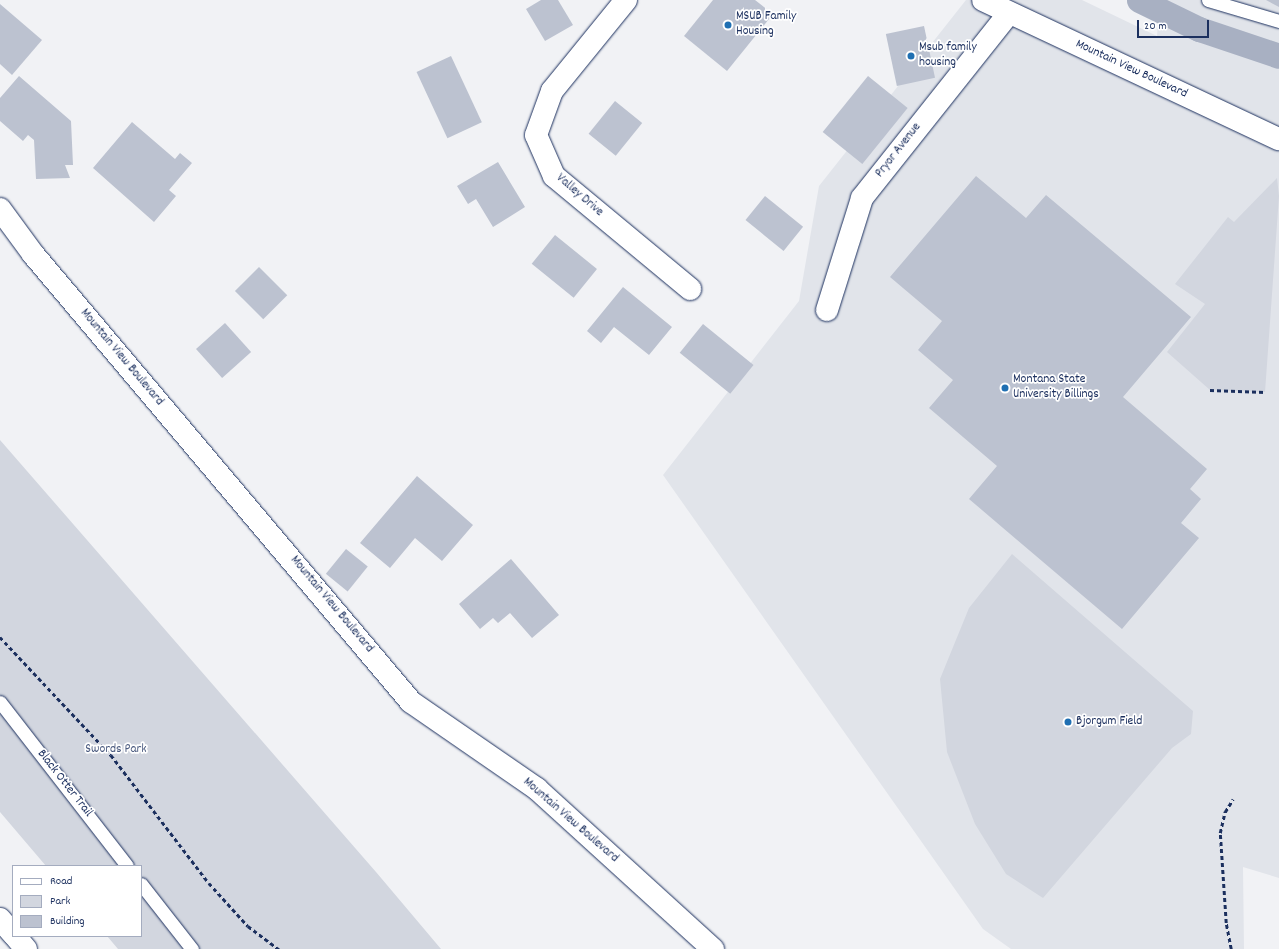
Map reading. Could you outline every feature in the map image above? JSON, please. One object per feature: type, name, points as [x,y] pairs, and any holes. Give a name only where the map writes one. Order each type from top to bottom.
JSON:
[{"type":"main road","name":"Valley Drive","points":[[626,0],[552,91],[536,135],[554,176],[690,289]]},
{"type":"main road","name":"Mountain View Boulevard","points":[[983,0],[1279,139]]},
{"type":"main road","name":"Pryor Avenue","points":[[827,310],[862,198],[1009,13]]},
{"type":"main road","name":"Mountain View Boulevard","points":[[0,209],[33,254],[411,702],[537,789],[713,949]]},
{"type":"main road","points":[[0,919],[12,933]]},
{"type":"main road","points":[[16,937],[26,949]]},
{"type":"lane","points":[[1208,0],[1279,21]]},
{"type":"lane","name":"Black Otter Trail","points":[[0,702],[126,865]]},
{"type":"lane","points":[[142,885],[192,949]]},
{"type":"path","points":[[1210,390],[1265,392]]},
{"type":"path","points":[[0,637],[111,755],[209,883],[248,926],[279,949]]},
{"type":"path","points":[[1231,949],[1226,923],[1220,833],[1224,812],[1234,799]]},
{"type":"shaded area","name":"Montana State University Billings","points":[[966,0],[1082,0],[1157,36],[1160,0],[1279,0],[1279,878],[1243,867],[1244,949],[1011,949],[983,929],[663,475],[799,301],[819,186]]},
{"type":"green space","points":[[1277,178],[1279,196],[1265,392],[1210,390],[1167,352],[1205,304],[1175,284],[1228,217],[1234,222]]},
{"type":"green space","name":"Swords Park","points":[[0,440],[376,872],[441,949],[118,949],[108,937],[142,937],[142,865],[45,865],[0,812]]},
{"type":"green space","name":"Bjorgum Field","points":[[1012,554],[1193,711],[1191,734],[1172,748],[1043,898],[1006,874],[975,824],[947,752],[940,679],[969,608]]},
{"type":"building","points":[[541,0],[558,0],[573,25],[545,41],[526,9]]},
{"type":"building","name":"MSUB Family Housing","points":[[713,0],[755,0],[773,14],[727,71],[684,36]]},
{"type":"building","points":[[1266,0],[1279,0],[1279,7]]},
{"type":"building","points":[[0,4],[42,40],[12,75],[0,64]]},
{"type":"building","name":"Msub family housing","points":[[924,26],[935,78],[897,86],[886,34]]},
{"type":"building","points":[[451,56],[482,122],[447,138],[417,72]]},
{"type":"building","points":[[19,76],[71,121],[73,165],[65,165],[70,178],[36,179],[34,140],[28,135],[23,141],[0,121],[0,98]]},
{"type":"building","points":[[868,76],[908,108],[862,164],[823,132]]},
{"type":"building","points":[[615,101],[642,123],[616,156],[589,134]]},
{"type":"building","points":[[132,122],[175,159],[180,153],[192,163],[169,190],[176,196],[154,222],[93,168]]},
{"type":"building","points":[[498,162],[525,207],[493,227],[476,199],[468,204],[457,186]]},
{"type":"building","points":[[976,176],[1026,218],[1046,195],[1191,317],[1123,397],[1207,469],[1190,489],[1201,499],[1181,523],[1199,538],[1122,629],[969,499],[997,466],[929,408],[953,380],[918,350],[942,321],[890,277]]},
{"type":"building","points":[[765,196],[803,227],[784,251],[745,220]]},
{"type":"building","points":[[555,235],[597,269],[574,298],[532,264]]},
{"type":"building","points":[[259,267],[287,295],[263,319],[235,291]]},
{"type":"building","points":[[623,287],[672,327],[649,355],[614,327],[601,343],[587,331]]},
{"type":"building","points":[[225,323],[251,352],[222,378],[196,349]]},
{"type":"building","points":[[703,324],[754,365],[730,394],[680,353]]},
{"type":"building","points":[[417,476],[473,525],[442,561],[415,538],[390,568],[360,543]]},
{"type":"building","points":[[346,549],[368,567],[348,591],[326,574]]},
{"type":"building","points":[[511,559],[559,615],[532,638],[510,613],[498,623],[493,618],[480,629],[459,604]]},
{"type":"waterway","points":[[1139,0],[1199,29],[1279,56]]},
{"type":"place","name":"MSUB Family Housing","points":[[728,25]]},
{"type":"place","name":"Msub family housing","points":[[911,56]]},
{"type":"place","name":"Montana State University Billings","points":[[1005,388]]},
{"type":"place","name":"Bjorgum Field","points":[[1068,722]]}]
